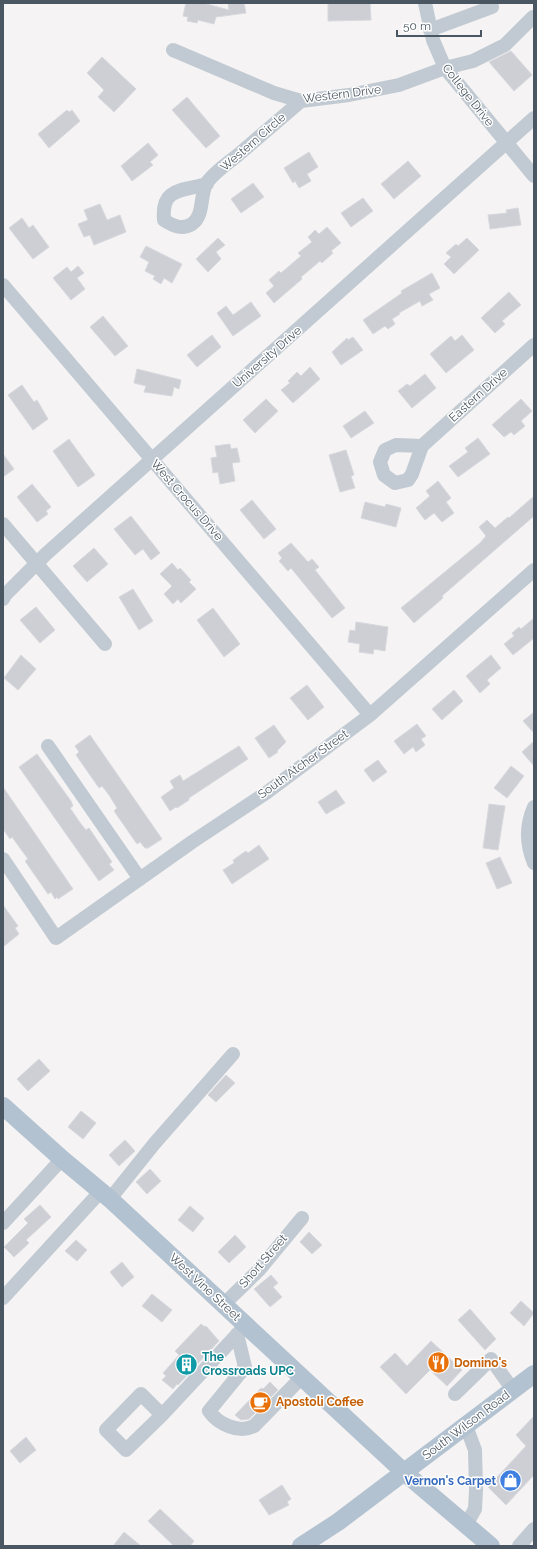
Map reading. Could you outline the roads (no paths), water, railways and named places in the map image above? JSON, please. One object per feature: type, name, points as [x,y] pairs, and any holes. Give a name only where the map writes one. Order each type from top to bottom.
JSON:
[{"type":"main road","name":"West Vine Street","points":[[3,1106],[62,1159],[106,1195],[224,1304],[241,1330],[302,1377],[405,1473],[491,1546]]},
{"type":"main road","name":"South Wilson Road","points":[[301,1546],[338,1522],[405,1473],[534,1374]]},
{"type":"street","name":"College Drive","points":[[425,3],[430,30],[444,68],[534,176]]},
{"type":"street","points":[[430,30],[492,7]]},
{"type":"street","name":"Western Drive","points":[[173,50],[274,93],[302,101],[349,95],[400,85],[444,68],[473,61],[505,45],[533,17]]},
{"type":"street","name":"Western Circle","points":[[206,184],[223,167],[302,101]]},
{"type":"street","name":"University Drive","points":[[3,599],[6,594],[37,564],[534,118]]},
{"type":"street","name":"West Crocus Drive","points":[[3,285],[370,715]]},
{"type":"street","name":"Eastern Drive","points":[[422,446],[534,344]]},
{"type":"street","points":[[3,524],[105,644]]},
{"type":"street","name":"South Atcher Street","points":[[3,859],[56,938],[266,792],[370,715],[534,570]]},
{"type":"street","points":[[48,746],[140,879]]},
{"type":"street","points":[[534,807],[528,824],[528,836],[529,849],[534,863]]},
{"type":"street","points":[[3,1298],[106,1195],[154,1144],[233,1054]]},
{"type":"street","points":[[3,1223],[62,1159]]},
{"type":"street","name":"Short Street","points":[[224,1304],[259,1270],[302,1218]]},
{"type":"street","points":[[241,1330],[245,1367],[209,1411],[213,1417],[223,1423],[239,1429],[249,1429],[254,1426],[302,1377]]},
{"type":"street","points":[[162,1415],[241,1330]]},
{"type":"street","points":[[455,1394],[491,1359],[513,1390]]},
{"type":"street","points":[[466,1426],[475,1450],[476,1490],[475,1509],[466,1525]]},
{"type":"street","points":[[519,1546],[534,1530]]},
{"type":"place","name":"Domino's","points":[[439,1363]]},
{"type":"place","name":"The Crossroads UPC","points":[[186,1364]]},
{"type":"place","name":"Apostoli Coffee","points":[[260,1402]]},
{"type":"place","name":"Vernon's Carpet","points":[[511,1481]]}]
